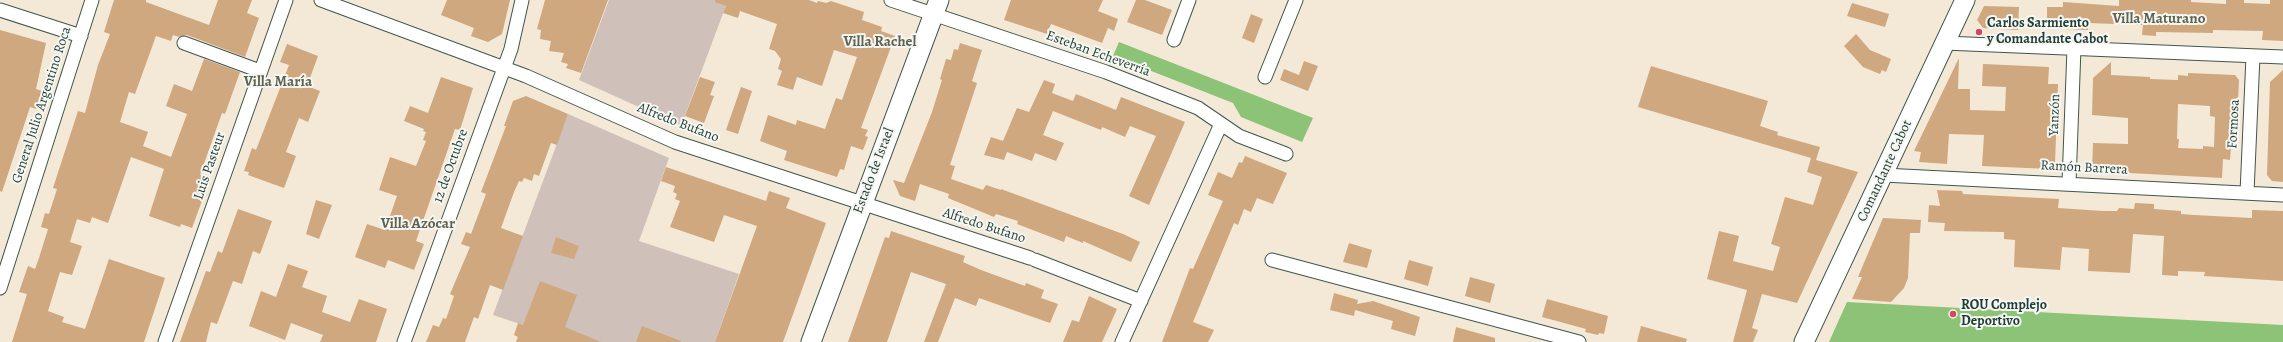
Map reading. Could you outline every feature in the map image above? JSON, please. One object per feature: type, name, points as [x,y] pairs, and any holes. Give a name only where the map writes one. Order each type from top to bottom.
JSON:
[{"type":"main road","name":"Comandante Cabot","points":[[1804,342],[1944,43],[1960,1]]},
{"type":"main road","name":"Estado de Israel","points":[[811,342],[937,7]]},
{"type":"street","name":"General Julio Argentino Roca","points":[[0,288],[6,252],[81,36],[92,0]]},
{"type":"street","name":"Luis Pasteur","points":[[165,342],[286,0]]},
{"type":"street","name":"Alfredo Bufano","points":[[322,0],[504,68],[675,142],[1032,259],[1141,301]]},
{"type":"street","name":"12 de Octubre","points":[[404,342],[511,49],[522,0]]},
{"type":"street","name":"Esteban Echeverría","points":[[891,0],[937,7],[1106,72],[1198,108],[1239,136],[1286,154]]},
{"type":"street","points":[[1174,40],[1189,0]]},
{"type":"street","points":[[1265,77],[1296,0]]},
{"type":"street","points":[[0,10],[81,36]]},
{"type":"street","points":[[184,43],[260,71]]},
{"type":"street","points":[[1944,43],[2283,57]]},
{"type":"street","name":"Yanzón","points":[[2069,183],[2074,48]]},
{"type":"street","name":"Formosa","points":[[2247,193],[2253,56]]},
{"type":"street","points":[[1122,342],[1221,124]]},
{"type":"street","name":"Ramón Barrera","points":[[1883,175],[2069,183],[2283,195]]},
{"type":"street","points":[[1272,260],[1579,342]]},
{"type":"shaded area","points":[[609,0],[728,0],[681,126],[579,80]]},
{"type":"shaded area","points":[[568,114],[669,158],[639,241],[739,274],[715,342],[516,342],[523,325],[493,315]]},
{"type":"green space","points":[[1119,42],[1313,118],[1302,142],[1241,117],[1233,103],[1113,56]]},
{"type":"green space","name":"ROU Complejo Deportivo","points":[[1847,302],[2283,325],[2283,342],[1829,342]]},
{"type":"building","points":[[114,0],[146,0],[146,2],[209,25],[218,0],[252,0],[247,13],[259,18],[245,57],[187,35],[179,37],[173,35],[171,41],[156,36],[135,94],[129,92],[120,122],[148,132],[143,146],[171,157],[187,114],[166,106],[174,84],[192,91],[204,59],[240,72],[225,114],[222,113],[200,175],[210,179],[192,228],[181,224],[180,227],[149,216],[164,169],[131,157],[108,223],[92,217],[90,223],[77,219],[70,242],[82,246],[72,275],[60,272],[48,311],[64,317],[62,322],[85,329],[109,259],[165,278],[144,342],[12,342],[27,294],[19,292],[28,266],[35,269],[39,258],[48,229],[41,227],[45,213],[49,214],[57,189],[53,188],[78,111],[85,113],[98,65],[110,34],[104,32]]},
{"type":"building","points":[[447,0],[510,0],[502,34],[488,42],[471,36],[474,28],[441,15]]},
{"type":"building","points":[[545,0],[608,0],[581,73],[566,68],[568,64],[561,62],[564,53],[549,51],[551,41],[540,39],[541,30],[537,29]]},
{"type":"building","points":[[715,0],[809,0],[817,3],[818,1],[826,3],[831,1],[864,12],[862,20],[882,27],[881,31],[895,36],[861,128],[868,130],[865,136],[868,137],[863,150],[851,146],[844,170],[840,169],[837,177],[784,160],[787,151],[760,141],[768,115],[796,125],[797,120],[825,129],[836,98],[842,100],[857,57],[834,50],[822,86],[797,77],[793,90],[777,85],[782,71],[778,69],[781,59],[775,51],[769,49],[777,24],[740,11],[738,18],[723,13],[726,6],[715,2]]},
{"type":"building","points":[[1011,0],[1103,0],[1098,11],[1118,19],[1114,31],[1108,28],[1102,43],[1051,24],[1047,34],[1004,20]]},
{"type":"building","points":[[1136,0],[1145,0],[1172,10],[1162,35],[1127,22]]},
{"type":"building","points":[[2119,0],[2191,0],[2191,2],[2226,4],[2226,0],[2244,0],[2244,3],[2270,4],[2270,0],[2283,0],[2283,41],[2262,40],[2263,31],[2213,30],[2213,33],[2156,32],[2156,36],[2142,35],[2143,25],[2088,23],[2088,30],[2066,29],[2066,27],[2049,26],[2049,24],[2047,24],[2047,7],[2063,7],[2063,2],[2119,6]]},
{"type":"building","points":[[1852,3],[1889,14],[1885,27],[1847,16]]},
{"type":"building","points":[[1984,6],[2019,7],[2018,30],[1983,28],[1977,20]]},
{"type":"building","points":[[1251,14],[1263,19],[1254,43],[1242,38]]},
{"type":"building","points":[[0,30],[46,43],[36,89],[42,91],[36,109],[30,107],[2,192],[0,191]]},
{"type":"building","points":[[1856,34],[1870,50],[1891,59],[1886,72],[1882,70],[1880,74],[1863,67],[1844,46]]},
{"type":"building","points":[[960,43],[982,50],[972,81],[977,83],[950,165],[955,166],[951,179],[983,190],[986,185],[1001,189],[1123,234],[1140,242],[1131,262],[1083,241],[1083,243],[1066,236],[1064,242],[1017,224],[1018,221],[996,214],[994,217],[948,198],[949,194],[920,184],[915,201],[900,196],[893,180],[904,183],[932,112],[942,80],[940,79],[946,59],[951,60],[954,49],[958,50]]},
{"type":"building","points":[[287,44],[318,56],[307,86],[320,91],[308,122],[299,118],[286,152],[296,156],[284,188],[248,175],[249,172],[244,171],[252,148],[256,150],[289,65],[280,62]]},
{"type":"building","points":[[1959,58],[1958,89],[1970,89],[1970,110],[2005,111],[2006,87],[1982,86],[1983,64],[2049,67],[2048,84],[2058,84],[2055,163],[2049,169],[1982,166],[1984,135],[1949,134],[1947,164],[1919,162],[1921,152],[1914,151]]},
{"type":"building","points":[[1304,61],[1318,66],[1308,91],[1280,80],[1284,69],[1299,75]]},
{"type":"building","points":[[2111,62],[2111,75],[2178,80],[2178,75],[2188,76],[2188,73],[2235,75],[2239,80],[2236,146],[2231,146],[2230,160],[2223,159],[2222,178],[2092,171],[2093,143],[2128,144],[2128,118],[2092,115],[2093,78]],"holes":[[[2178,104],[2210,106],[2210,116],[2215,117],[2214,147],[2203,146],[2203,149],[2178,148]]]},
{"type":"building","points":[[1651,66],[1768,101],[1760,126],[1778,132],[1777,135],[1820,147],[1816,160],[1858,172],[1797,303],[1762,294],[1752,328],[1758,330],[1753,342],[1733,342],[1747,290],[1707,279],[1719,231],[1739,236],[1733,261],[1773,271],[1780,247],[1771,244],[1785,197],[1813,205],[1822,177],[1807,172],[1811,158],[1638,107]]},
{"type":"building","points":[[2283,70],[2283,182],[2272,181],[2267,175],[2270,82]]},
{"type":"building","points":[[441,77],[473,88],[460,130],[455,129],[416,241],[424,244],[414,270],[388,260],[385,268],[355,257],[367,224],[385,230],[397,196],[379,190],[390,157],[416,166],[426,141],[423,140],[426,132],[423,131],[424,129],[404,121],[410,106],[428,113]]},
{"type":"building","points":[[700,77],[715,82],[710,95],[714,96],[704,123],[685,116]]},
{"type":"building","points":[[1044,80],[1055,84],[1052,93],[1073,101],[1076,94],[1116,110],[1121,97],[1185,122],[1149,205],[1129,196],[1156,136],[1130,126],[1125,137],[1102,127],[1101,130],[1053,111],[1043,135],[1064,143],[1056,161],[1035,153],[1032,161],[1007,152],[1004,160],[984,155],[991,137],[1003,141],[1017,108],[1029,112]]},
{"type":"building","points":[[741,87],[752,91],[738,134],[726,130]]},
{"type":"building","points":[[526,96],[568,114],[557,145],[551,143],[539,176],[534,174],[532,181],[524,178],[522,182],[519,181],[514,192],[501,228],[523,236],[503,290],[490,285],[478,319],[474,317],[465,342],[426,342],[433,325],[439,327],[443,318],[446,319],[454,296],[450,294],[470,247],[461,244],[466,232],[471,234],[486,194],[481,192],[506,126],[504,126],[513,101]]},
{"type":"building","points":[[1245,156],[1287,173],[1273,204],[1257,198],[1251,212],[1244,209],[1238,225],[1234,223],[1193,322],[1214,330],[1208,342],[1162,342],[1190,268],[1193,269],[1223,201],[1208,195],[1218,172],[1232,178],[1239,162],[1242,163]]},
{"type":"building","points":[[666,167],[766,201],[769,191],[790,198],[786,208],[826,223],[783,342],[715,342],[757,226],[724,215],[714,242],[670,227],[680,201],[675,199],[677,194],[673,192],[675,186],[661,181]]},
{"type":"building","points":[[1937,190],[1962,191],[1963,194],[2059,199],[2058,208],[2103,211],[2117,211],[2119,208],[2134,209],[2135,203],[2154,204],[2154,209],[2181,211],[2181,214],[2194,215],[2252,218],[2252,210],[2283,211],[2283,281],[2204,276],[2205,272],[2178,271],[2178,276],[2162,275],[2164,236],[2133,234],[2130,273],[2088,271],[2089,249],[2062,247],[2060,270],[2014,267],[2015,240],[2004,239],[2004,232],[1944,231],[1945,223],[1928,222],[1929,205],[1940,206]]},
{"type":"building","points":[[316,200],[332,205],[319,239],[306,234]]},
{"type":"building","points":[[238,209],[272,221],[260,254],[253,251],[242,284],[233,281],[217,324],[211,322],[206,342],[180,342],[206,271],[210,272],[218,251],[222,253]]},
{"type":"building","points":[[1883,218],[1921,220],[1920,233],[1910,233],[1908,278],[1904,288],[1891,302],[1852,299],[1862,277],[1858,277]]},
{"type":"building","points":[[891,231],[965,256],[963,262],[981,270],[1025,286],[1026,283],[1044,290],[1041,298],[1058,304],[1050,323],[979,298],[976,306],[955,298],[938,342],[924,342],[946,284],[911,272],[887,342],[848,342],[885,237],[889,238]]},
{"type":"building","points":[[556,237],[579,246],[574,259],[551,253]]},
{"type":"building","points":[[1349,243],[1372,250],[1367,268],[1343,262]]},
{"type":"building","points":[[1409,260],[1433,267],[1428,286],[1404,279]]},
{"type":"building","points":[[288,264],[308,271],[302,287],[327,296],[322,312],[350,322],[359,299],[387,309],[376,342],[320,342],[323,335],[291,323],[285,340],[249,326],[261,291],[276,297]]},
{"type":"building","points":[[1470,277],[1495,284],[1490,303],[1465,296]]},
{"type":"building","points":[[540,281],[577,295],[565,327],[601,342],[516,342],[518,337],[514,335],[518,323],[523,325]]},
{"type":"building","points":[[1334,293],[1358,300],[1357,304],[1373,301],[1420,317],[1415,336],[1391,329],[1393,321],[1355,310],[1354,316],[1330,310]]},
{"type":"building","points":[[1089,296],[1117,309],[1102,342],[1063,342],[1072,320],[1079,322]]},
{"type":"building","points":[[1547,299],[1608,316],[1604,334],[1599,333],[1598,335],[1585,332],[1586,329],[1542,317]]},
{"type":"building","points":[[642,326],[681,341],[681,342],[636,342]]},
{"type":"building","points":[[1641,326],[1687,339],[1686,342],[1637,342]]},
{"type":"building","points":[[1456,327],[1495,338],[1495,342],[1453,342]]},
{"type":"place","name":"Carlos Sarmiento y Comandante Cabot","points":[[1979,32]]},
{"type":"place","name":"ROU Complejo Deportivo","points":[[1953,314]]},
{"type":"district","name":"Villa Maturano","points":[[2159,19]]},
{"type":"district","name":"Villa Rachel","points":[[880,42]]},
{"type":"district","name":"Villa María","points":[[278,82]]},
{"type":"district","name":"Villa Azócar","points":[[418,224]]}]
